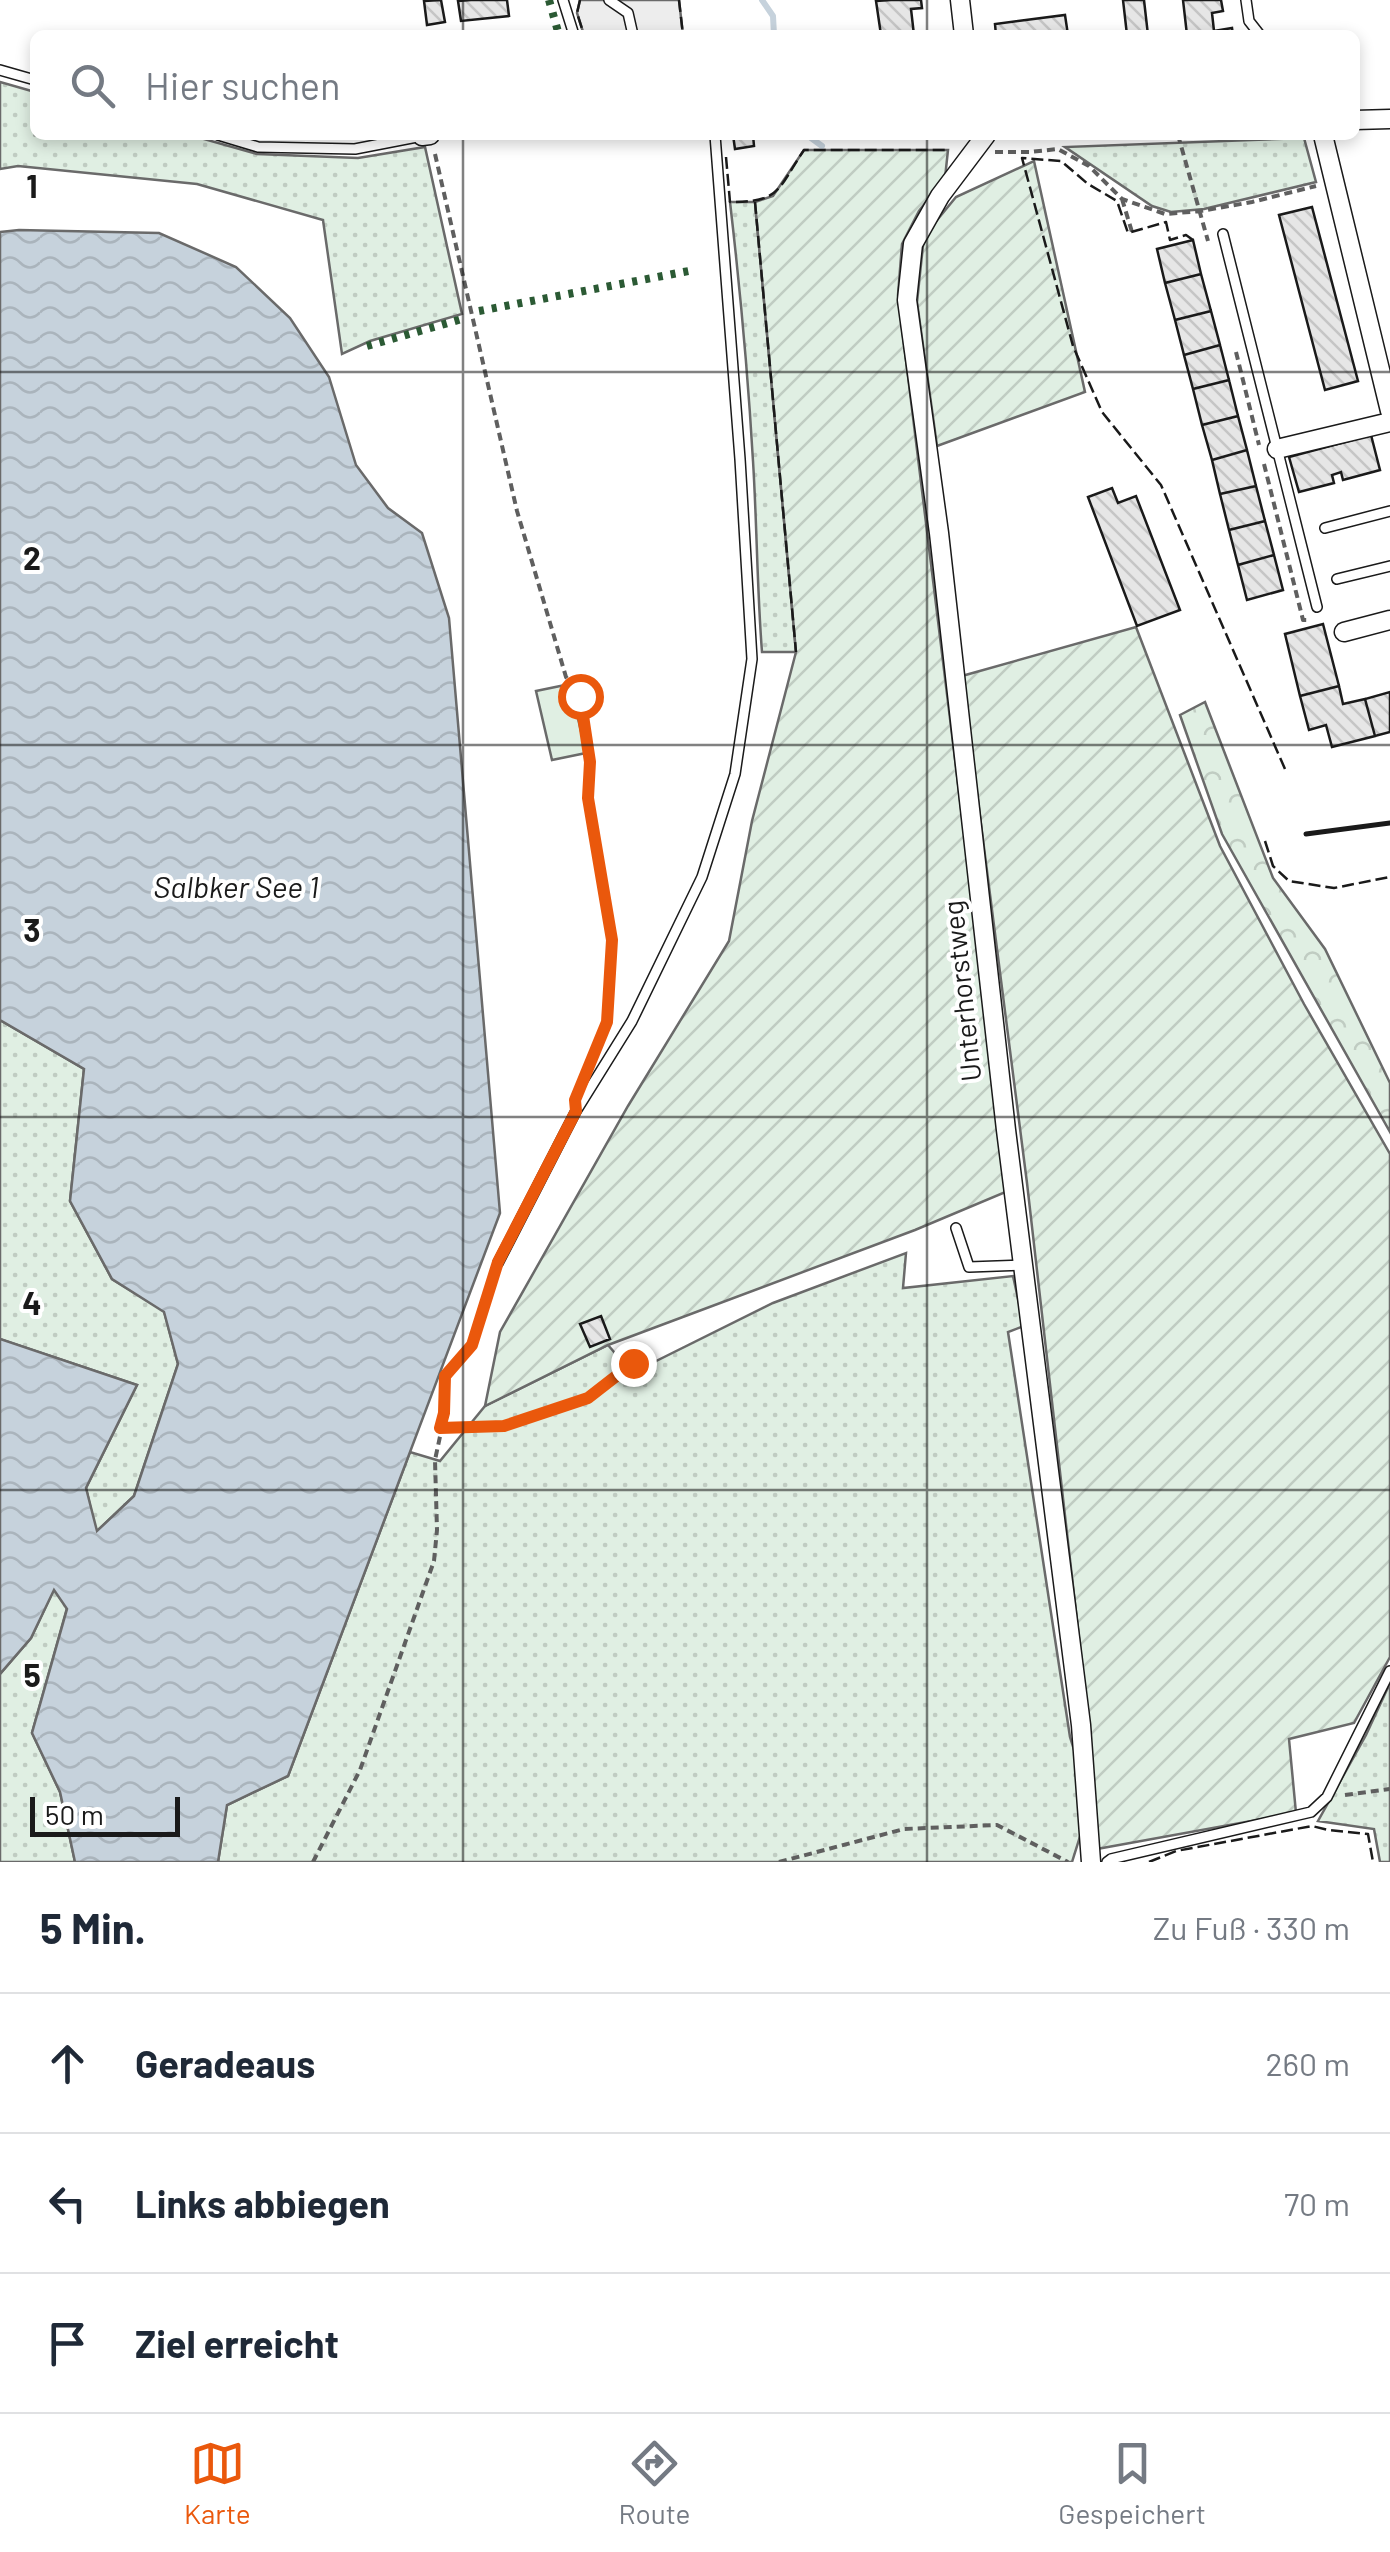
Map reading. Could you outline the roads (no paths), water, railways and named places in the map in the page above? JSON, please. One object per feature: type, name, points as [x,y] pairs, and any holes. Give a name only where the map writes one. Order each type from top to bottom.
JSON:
[{"type":"street","points":[[960,0],[963,30]]},
{"type":"street","points":[[1360,120],[1390,119]]},
{"type":"street","name":"Unterhorstweg","points":[[983,140],[940,196],[913,244],[907,300],[939,534],[1080,1725],[1092,1862]]},
{"type":"street","points":[[1324,140],[1390,411]]},
{"type":"street","points":[[1277,449],[1390,422]]},
{"type":"street","points":[[1344,632],[1390,620]]},
{"type":"lane","points":[[563,0],[572,30]]},
{"type":"lane","points":[[609,0],[628,13],[631,30]]},
{"type":"lane","points":[[1246,0],[1249,21],[1256,30]]},
{"type":"lane","points":[[0,70],[30,79]]},
{"type":"lane","points":[[235,140],[258,147],[356,149],[402,140]]},
{"type":"lane","points":[[498,1262],[576,1111],[632,1021],[695,892],[735,774],[752,659],[715,140]]},
{"type":"lane","points":[[1223,234],[1316,607]]},
{"type":"lane","points":[[1325,528],[1390,511]]},
{"type":"lane","points":[[1337,579],[1390,566]]},
{"type":"lane","points":[[956,1228],[968,1267],[1023,1265]]},
{"type":"lane","points":[[1107,1862],[1311,1812],[1327,1797],[1390,1671]]},
{"type":"water","name":"Salbker See 1","points":[[0,232],[159,233],[236,267],[290,318],[329,377],[356,465],[388,508],[422,533],[449,618],[500,1213],[288,1776],[227,1805],[218,1862],[75,1862],[60,1792],[32,1733],[67,1609],[54,1590],[31,1638],[0,1674],[0,1339],[137,1385],[86,1488],[97,1531],[134,1496],[178,1364],[164,1312],[112,1279],[70,1201],[84,1069],[0,1020]]},
{"type":"waterway","points":[[762,0],[773,16],[774,30]]},
{"type":"waterway","points":[[814,140],[822,146]]}]
